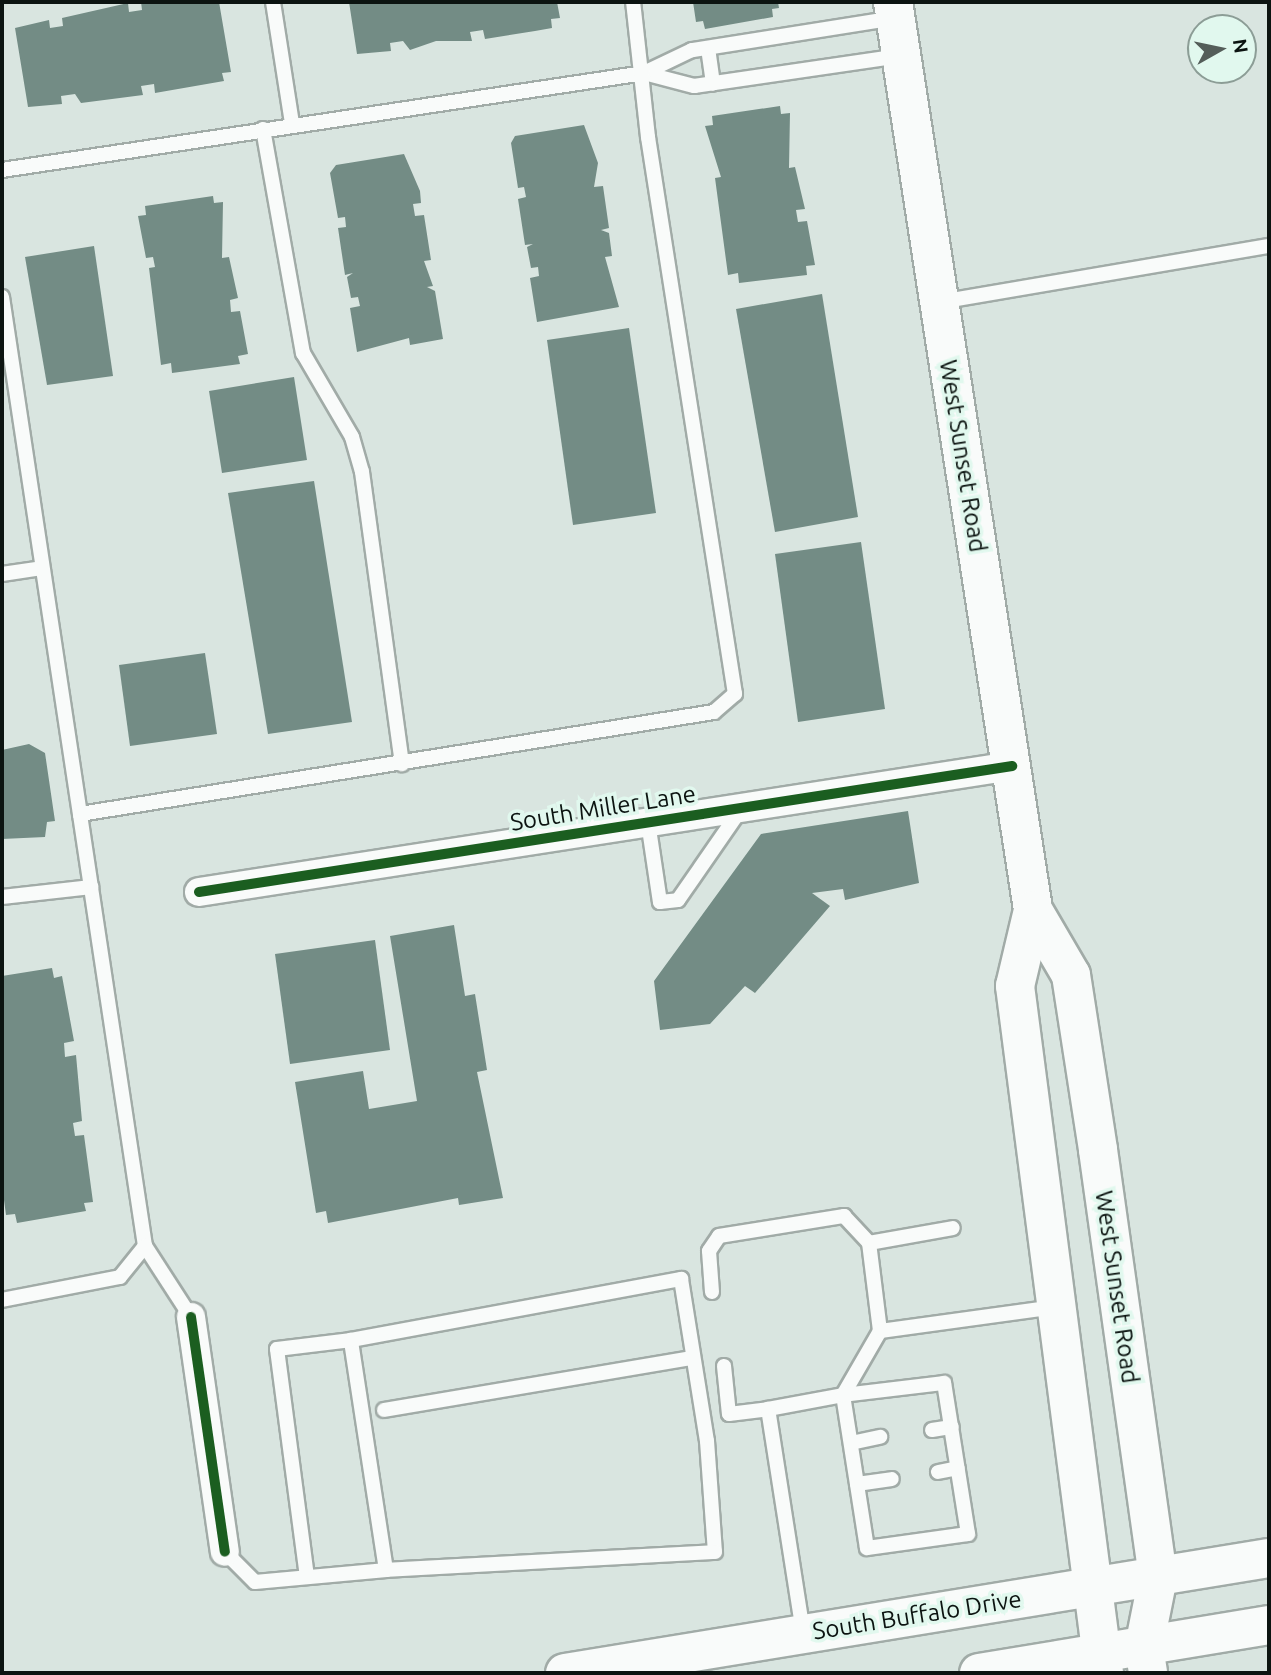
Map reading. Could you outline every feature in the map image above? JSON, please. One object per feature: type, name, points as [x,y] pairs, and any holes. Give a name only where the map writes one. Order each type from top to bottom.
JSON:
[{"type":"main road","name":"West Sunset Road","points":[[894,10],[1033,910],[1016,986],[1058,1307],[1090,1586],[1102,1663]]},
{"type":"main road","name":"West Sunset Road","points":[[1033,910],[1071,975],[1158,1577],[1146,1660]]},
{"type":"main road","name":"South Buffalo Drive","points":[[565,1673],[1269,1558]]},
{"type":"main road","points":[[979,1673],[1146,1660],[1269,1625]]},
{"type":"street","name":"South Miller Lane","points":[[199,891],[1012,766]]},
{"type":"street","points":[[191,1317],[225,1552]]},
{"type":"lane","points":[[273,2],[292,124]]},
{"type":"lane","points":[[80,814],[715,712],[735,694],[648,137],[644,73],[634,2]]},
{"type":"lane","points":[[2,170],[292,124],[644,73],[708,48],[894,10]]},
{"type":"lane","points":[[708,48],[713,84]]},
{"type":"lane","points":[[644,73],[694,86],[901,56]]},
{"type":"lane","points":[[264,129],[303,353],[352,437],[362,472],[402,764]]},
{"type":"lane","points":[[939,302],[1269,247]]},
{"type":"lane","points":[[2,297],[145,1246],[191,1317]]},
{"type":"lane","points":[[2,574],[42,568]]},
{"type":"lane","points":[[648,822],[660,902],[678,900],[741,808]]},
{"type":"lane","points":[[2,897],[91,887]]},
{"type":"lane","points":[[702,1415],[768,1409],[843,1395],[944,1383],[968,1534],[867,1548],[843,1395],[880,1331],[869,1243],[844,1216],[719,1236],[709,1251],[712,1292]]},
{"type":"lane","points":[[869,1243],[953,1228]]},
{"type":"lane","points":[[2,1300],[120,1277],[145,1246]]},
{"type":"lane","points":[[225,1552],[255,1582],[386,1570],[715,1552],[702,1415],[681,1279],[351,1339],[277,1349],[307,1577]]},
{"type":"lane","points":[[880,1331],[1058,1307]]},
{"type":"lane","points":[[351,1339],[386,1570]]},
{"type":"lane","points":[[384,1410],[694,1358]]},
{"type":"lane","points":[[724,1366],[729,1413]]},
{"type":"lane","points":[[768,1409],[803,1634]]},
{"type":"lane","points":[[932,1430],[952,1427]]},
{"type":"lane","points":[[850,1443],[880,1437]]},
{"type":"lane","points":[[938,1472],[958,1468]]},
{"type":"lane","points":[[857,1485],[892,1479]]},
{"type":"building","points":[[141,2],[219,2],[231,72],[222,73],[224,81],[155,93],[154,84],[141,86],[143,95],[81,103],[75,94],[61,96],[62,104],[28,107],[15,28],[49,20],[50,28],[63,26],[62,18],[128,3],[129,12],[142,10]]},
{"type":"building","points":[[349,2],[557,2],[560,18],[551,19],[552,28],[485,39],[483,30],[470,32],[472,41],[436,41],[410,50],[403,41],[390,43],[391,51],[357,54]]},
{"type":"building","points":[[693,2],[778,2],[779,8],[772,9],[773,17],[705,29],[703,21],[696,22]]},
{"type":"building","points":[[780,106],[781,114],[790,113],[789,168],[795,167],[805,209],[796,210],[798,222],[807,221],[815,265],[806,266],[807,275],[739,283],[738,273],[728,275],[715,178],[721,177],[705,126],[713,125],[712,116]]},
{"type":"building","points":[[584,125],[598,163],[594,187],[603,186],[609,228],[601,230],[609,233],[612,256],[605,257],[619,307],[537,322],[530,278],[539,276],[538,267],[531,268],[527,247],[533,244],[525,245],[518,199],[526,197],[524,187],[518,188],[511,143],[515,136]]},
{"type":"building","points":[[404,154],[420,191],[421,203],[413,204],[415,216],[424,215],[431,260],[424,261],[433,286],[427,287],[435,291],[443,339],[410,345],[409,338],[357,352],[350,308],[360,306],[358,297],[351,298],[347,277],[353,273],[345,275],[338,228],[346,227],[345,217],[338,218],[330,173],[336,165]]},
{"type":"building","points":[[213,196],[214,203],[223,202],[222,258],[229,257],[238,298],[230,300],[231,312],[240,311],[248,354],[238,356],[240,364],[172,373],[171,363],[161,365],[149,268],[155,267],[153,257],[146,258],[138,216],[146,215],[145,206]]},
{"type":"building","points":[[94,246],[113,376],[47,385],[25,257]]},
{"type":"building","points":[[822,294],[858,517],[775,532],[736,309]]},
{"type":"building","points":[[629,328],[656,513],[573,525],[547,340]]},
{"type":"building","points":[[294,377],[307,460],[222,473],[209,391]]},
{"type":"building","points":[[314,481],[352,722],[268,734],[228,493]]},
{"type":"building","points":[[861,542],[885,709],[798,722],[775,554]]},
{"type":"building","points":[[205,653],[217,734],[130,746],[119,665]]},
{"type":"building","points":[[29,744],[45,753],[55,821],[47,822],[45,837],[2,839],[2,750]]},
{"type":"building","points":[[908,811],[919,883],[845,900],[843,889],[812,893],[830,906],[755,993],[745,986],[710,1024],[660,1030],[654,981],[761,834]]},
{"type":"building","points":[[454,925],[465,996],[475,994],[487,1070],[477,1072],[503,1198],[459,1205],[458,1198],[328,1223],[326,1211],[316,1213],[295,1082],[363,1071],[369,1109],[417,1101],[390,936]]},
{"type":"building","points":[[375,940],[390,1050],[290,1064],[275,954]]},
{"type":"building","points":[[52,968],[54,978],[62,976],[74,1041],[64,1043],[65,1057],[76,1055],[82,1121],[73,1123],[75,1136],[84,1135],[93,1202],[84,1203],[86,1211],[17,1223],[15,1214],[6,1215],[4,1200],[2,976]]},
{"type":"cycle path","points":[[199,892],[1012,766]]},
{"type":"cycle path","points":[[191,1317],[225,1552]]}]
